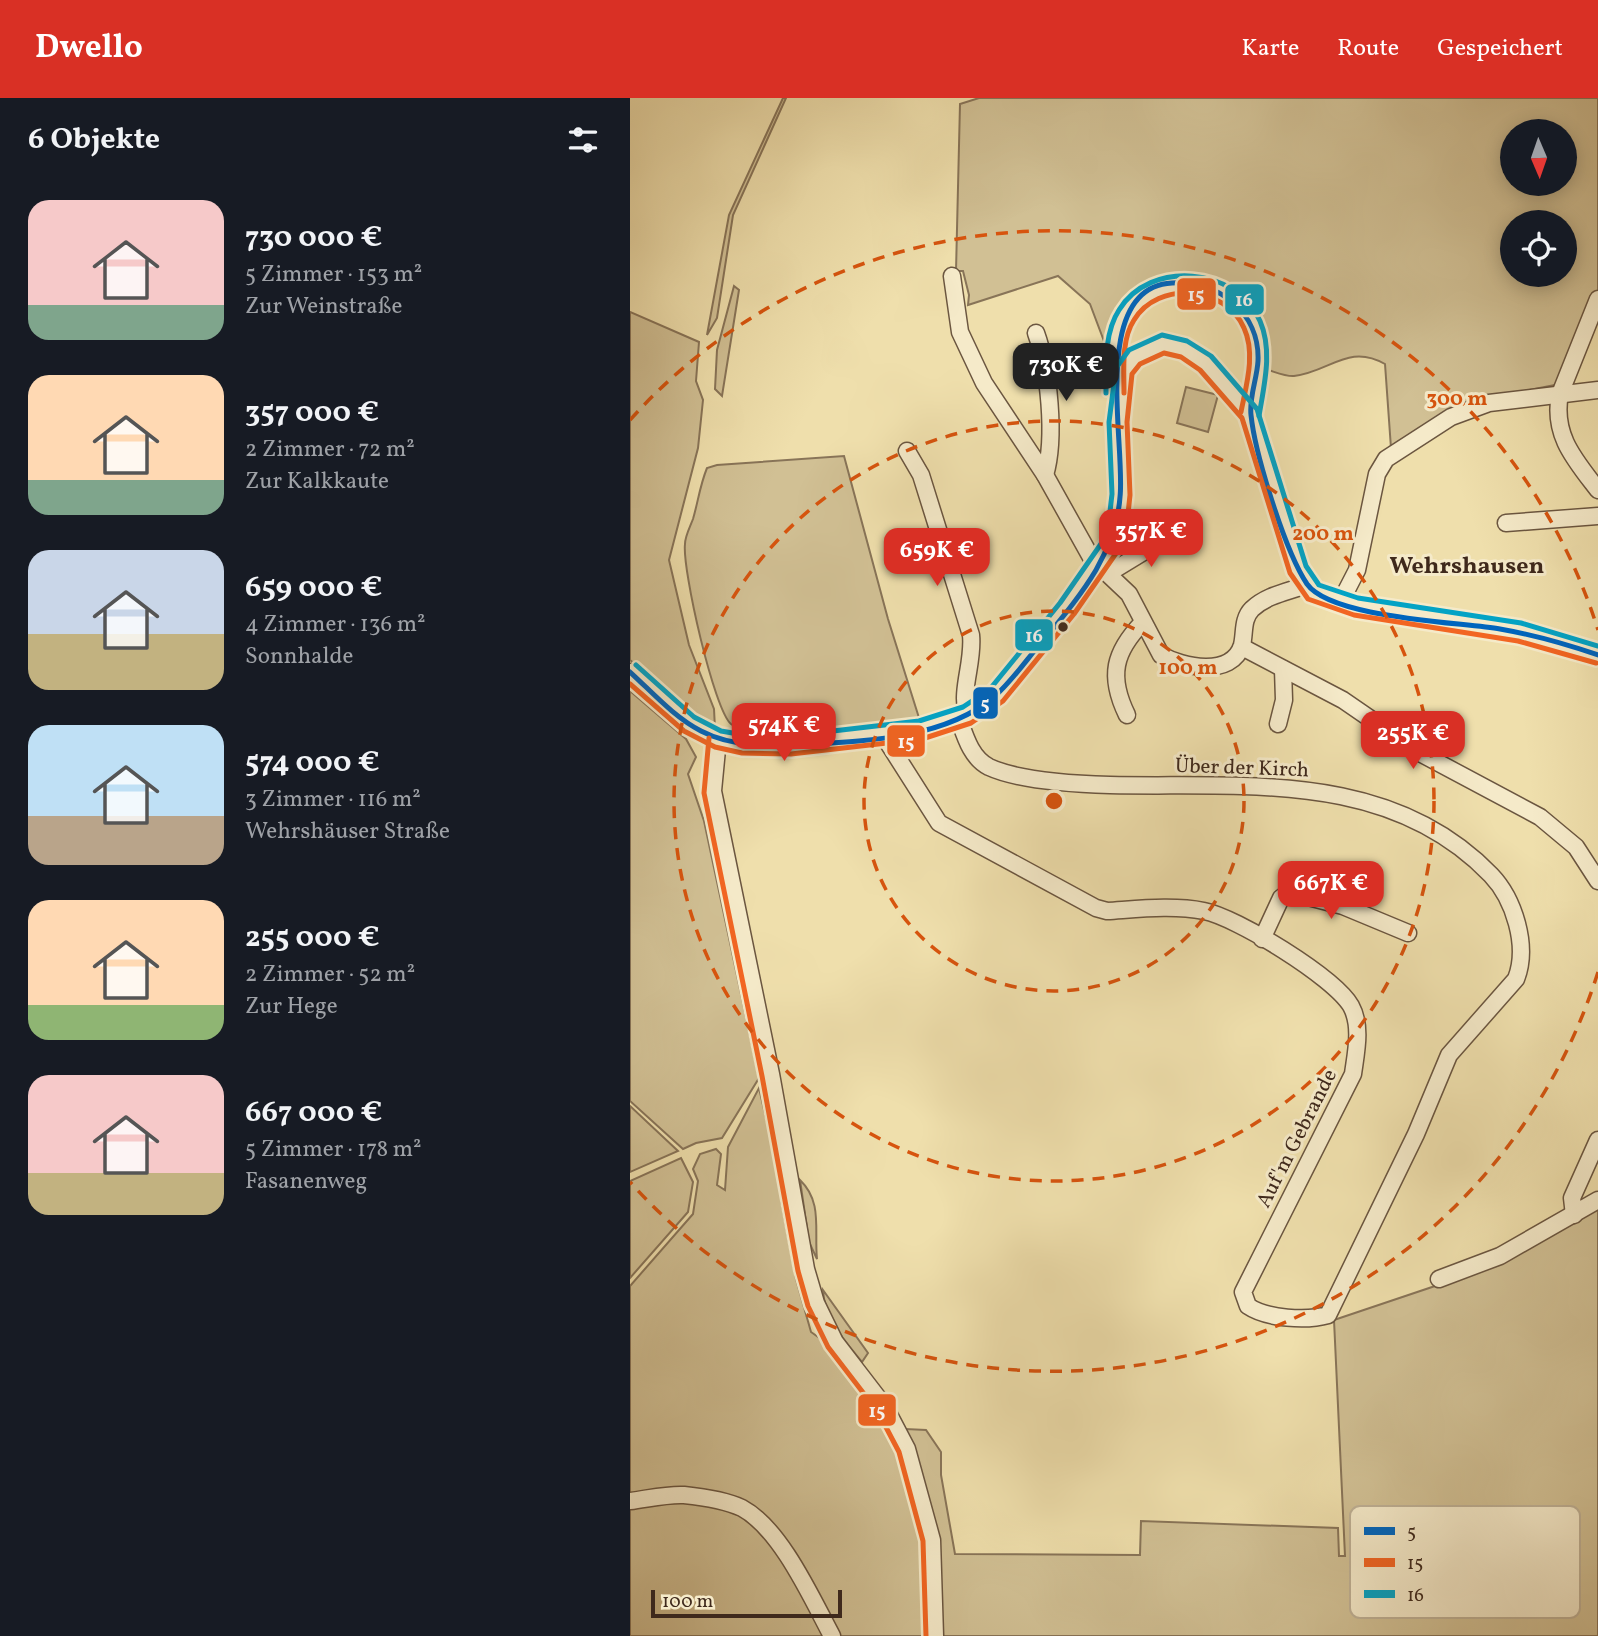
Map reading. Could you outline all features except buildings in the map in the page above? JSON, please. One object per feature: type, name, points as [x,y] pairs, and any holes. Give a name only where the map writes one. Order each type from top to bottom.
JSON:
[{"type":"street","points":[[952,276],[965,348],[984,383],[1103,569],[1129,594],[1161,655],[1186,666],[1209,666],[1227,661],[1242,647],[1247,618],[1253,608],[1284,591],[1306,585]]},
{"type":"street","points":[[1103,569],[1120,512],[1115,365],[1124,319],[1150,290],[1178,283],[1226,295],[1248,315],[1259,355],[1250,414]]},
{"type":"street","points":[[1598,299],[1596,315],[1560,394],[1557,409],[1561,434],[1598,490]]},
{"type":"street","points":[[1036,333],[1044,355],[1051,449],[1045,475]]},
{"type":"street","points":[[1118,422],[1122,380],[1128,363],[1142,352],[1163,344],[1184,349],[1206,363],[1250,414],[1291,550],[1306,585],[1319,595],[1340,603],[1409,617],[1520,632],[1598,655]]},
{"type":"street","points":[[1340,603],[1357,570],[1377,474],[1382,462],[1451,417],[1489,403],[1598,390]]},
{"type":"street","points":[[907,452],[921,475],[971,635],[972,663],[963,717]]},
{"type":"street","points":[[1506,523],[1598,516]]},
{"type":"street","points":[[630,672],[689,724],[718,739],[743,744],[790,745],[922,730],[963,717],[996,695],[1067,608],[1103,569],[1173,534]]},
{"type":"street","points":[[1127,715],[1118,692],[1116,662],[1125,641],[1143,622]]},
{"type":"street","points":[[1242,647],[1359,710],[1420,753],[1540,817],[1576,847],[1598,881]]},
{"type":"street","points":[[1278,724],[1284,701],[1283,669]]},
{"type":"street","name":"Über der Kirch","points":[[963,717],[971,750],[982,762],[1019,775],[1083,784],[1258,785],[1367,800],[1427,827],[1457,846],[1486,869],[1505,892],[1518,935],[1520,966],[1516,979],[1449,1055],[1416,1134],[1328,1315]]},
{"type":"street","name":"Auf'm Gebrande","points":[[883,735],[939,823],[1078,899],[1107,911],[1182,909],[1206,911],[1237,921],[1312,970],[1341,994],[1351,1007],[1358,1035],[1353,1074],[1243,1292],[1248,1306],[1264,1313],[1317,1318],[1328,1315]]},
{"type":"street","points":[[718,739],[713,791],[771,1074],[806,1269],[816,1303],[835,1342],[885,1407],[907,1449],[932,1540],[935,1636]]},
{"type":"street","points":[[1262,939],[1281,898],[1289,892],[1343,906],[1408,933]]},
{"type":"street","points":[[1574,1215],[1573,1199],[1598,1140]]},
{"type":"street","points":[[1439,1279],[1500,1256],[1598,1200]]},
{"type":"street","points":[[630,1501],[681,1495],[719,1500],[743,1509],[762,1524],[778,1544],[832,1636]]},
{"type":"shaded area","points":[[783,98],[786,98],[733,215],[717,318],[707,335],[729,215]]},
{"type":"shaded area","points":[[979,98],[1598,98],[1598,294],[1560,384],[1494,397],[1391,448],[1385,364],[1372,358],[1349,358],[1294,376],[1261,368],[1256,319],[1217,296],[1173,280],[1159,281],[1147,286],[1110,357],[1090,304],[1058,276],[968,305],[969,295],[963,271],[956,271],[960,104]]},
{"type":"shaded area","points":[[734,286],[739,290],[722,396],[715,389],[717,350]]},
{"type":"shaded area","points":[[630,312],[699,342],[696,381],[703,400],[698,448],[669,560],[689,645],[714,709],[715,729],[689,715],[630,660]]},
{"type":"shaded area","points":[[1186,387],[1218,395],[1208,432],[1177,423]]},
{"type":"shaded area","points":[[844,456],[888,619],[920,721],[880,729],[823,734],[768,734],[746,730],[731,724],[716,693],[701,638],[685,558],[685,541],[707,468],[717,465]]},
{"type":"shaded area","points":[[630,691],[686,739],[696,757],[688,774],[704,821],[759,1078],[722,1138],[696,1143],[683,1149],[630,1101]]},
{"type":"shaded area","points":[[759,1088],[770,1135],[774,1133],[782,1167],[784,1185],[781,1200],[796,1279],[811,1332],[825,1342],[875,1410],[899,1454],[922,1524],[927,1636],[835,1636],[805,1575],[779,1536],[747,1507],[727,1498],[722,1504],[741,1513],[773,1542],[798,1578],[828,1636],[630,1636],[630,1286],[693,1214],[698,1181],[693,1169],[700,1154],[716,1149],[721,1154],[717,1185],[725,1190],[728,1147]]},
{"type":"shaded area","points":[[630,1106],[678,1151],[630,1172]]},
{"type":"shaded area","points":[[681,1158],[693,1182],[688,1212],[630,1278],[630,1181]]},
{"type":"shaded area","points":[[800,1180],[815,1207],[817,1259],[809,1242]]},
{"type":"shaded area","points":[[1598,1203],[1598,1636],[941,1636],[940,1554],[927,1493],[906,1429],[926,1430],[941,1452],[941,1475],[955,1554],[1140,1555],[1141,1521],[1338,1528],[1339,1556],[1345,1556],[1334,1320],[1441,1284]]},
{"type":"shaded area","points":[[823,1290],[868,1353],[862,1362],[831,1320]]},
{"type":"transit line","name":"16","points":[[1106,393],[1108,339],[1119,310],[1133,294],[1151,283],[1171,277],[1192,276],[1213,280],[1233,289],[1249,303],[1260,321],[1267,356],[1259,416]]},
{"type":"transit line","name":"5","points":[[630,672],[682,719],[701,731],[713,737],[754,745],[831,743],[906,735],[953,721],[994,697],[1077,599],[1109,544],[1120,497],[1117,372],[1121,339],[1130,311],[1146,291],[1172,283],[1206,287],[1220,294],[1244,314],[1252,328],[1258,361],[1251,408],[1254,432],[1281,526],[1307,584],[1320,595],[1368,611],[1513,631],[1598,655]]},
{"type":"transit line","name":"15","points":[[1124,393],[1125,346],[1134,320],[1145,307],[1159,298],[1191,293],[1208,296],[1223,303],[1235,314],[1244,328],[1250,359],[1241,412]]},
{"type":"transit line","name":"16","points":[[636,665],[694,717],[721,731],[744,735],[790,736],[919,721],[963,707],[990,689],[1060,603],[1103,541],[1108,529],[1112,494],[1109,422],[1116,368],[1129,350],[1162,335],[1187,341],[1211,356],[1257,409],[1306,566],[1319,585],[1358,598],[1521,623],[1598,646]]},
{"type":"transit line","name":"15","points":[[630,684],[684,731],[715,747],[742,753],[791,754],[922,739],[971,723],[1003,701],[1074,614],[1119,549],[1126,533],[1130,495],[1127,422],[1132,374],[1140,364],[1164,353],[1181,357],[1200,370],[1242,418],[1290,573],[1308,599],[1354,615],[1518,641],[1596,663]]},
{"type":"transit line","name":"15","points":[[709,738],[704,793],[762,1076],[798,1271],[808,1306],[828,1347],[878,1412],[899,1452],[923,1541],[926,1636]]},
{"type":"district","name":"Wehrshausen","points":[[1467,565]]}]
